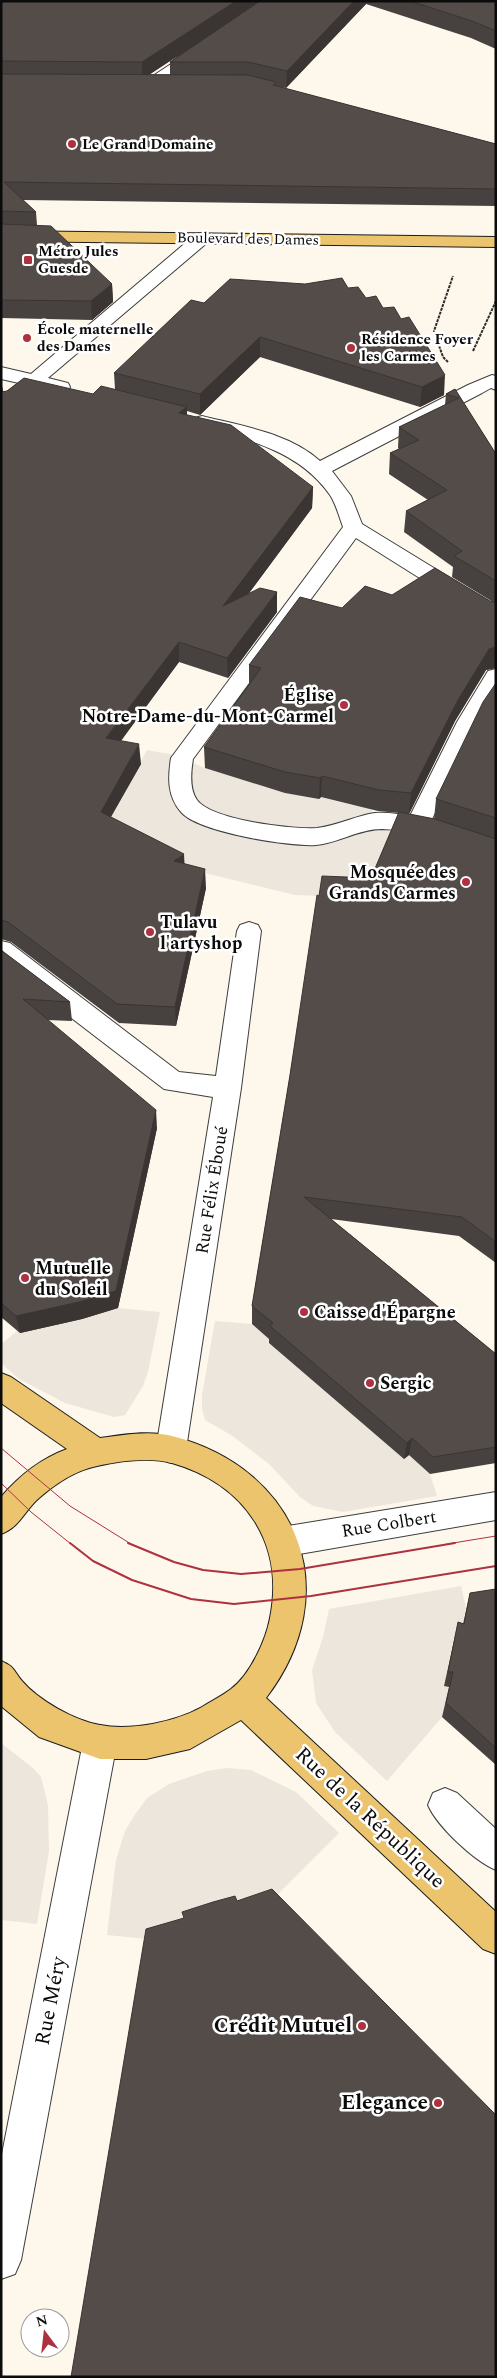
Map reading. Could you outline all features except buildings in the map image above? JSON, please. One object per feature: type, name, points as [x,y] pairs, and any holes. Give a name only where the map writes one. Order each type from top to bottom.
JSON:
[{"type":"main road","name":"Boulevard des Dames","points":[[1,236],[496,242]]},
{"type":"main road","points":[[1,1386],[96,1452]]},
{"type":"main road","points":[[1,1520],[27,1489],[59,1466],[96,1452],[138,1447],[172,1449],[216,1466],[248,1490],[273,1520],[282,1542],[289,1569],[290,1598],[282,1640],[261,1678],[244,1700],[190,1732],[146,1742],[100,1742],[51,1725],[11,1693],[1,1677]]},
{"type":"main road","name":"Rue de la République","points":[[244,1700],[496,1936]]},
{"type":"street","points":[[147,85],[211,44]]},
{"type":"street","points":[[128,85],[175,85]]},
{"type":"street","points":[[1,406],[34,381],[202,238]]},
{"type":"street","points":[[1,373],[83,393]]},
{"type":"street","points":[[319,470],[475,389],[492,382],[496,384]]},
{"type":"street","points":[[180,417],[247,434],[291,448],[319,470],[338,493],[354,527],[496,616]]},
{"type":"street","points":[[354,527],[182,758],[179,780],[182,793],[194,811],[263,834],[330,834],[362,823],[381,821],[418,824],[496,851]]},
{"type":"street","points":[[418,824],[468,722],[496,676]]},
{"type":"street","name":"Rue Félix Éboué","points":[[172,1449],[228,1088],[249,931]]},
{"type":"street","points":[[1,950],[173,1082],[228,1088]]},
{"type":"street","name":"Rue Colbert","points":[[282,1542],[496,1506]]},
{"type":"street","name":"Rue Méry","points":[[1,2260],[100,1742]]},
{"type":"street","points":[[445,1805],[496,1853]]},
{"type":"path","points":[[453,275],[434,331],[442,357],[475,389]]},
{"type":"path","points":[[472,353],[496,301]]},
{"type":"shaded area","points":[[147,750],[175,755],[205,768],[352,805],[354,802],[368,806],[395,838],[370,898],[295,895],[157,861],[103,831]]},
{"type":"shaded area","points":[[118,1308],[160,1312],[148,1372],[143,1386],[125,1415],[114,1417],[65,1403],[19,1379],[1,1363],[1,1344],[17,1331]]},
{"type":"shaded area","points":[[215,1321],[252,1324],[405,1459],[409,1455],[430,1474],[437,1496],[343,1512],[313,1506],[300,1497],[269,1464],[231,1435],[205,1420],[202,1409],[202,1395]]},
{"type":"shaded area","points":[[461,1586],[466,1608],[460,1639],[454,1637],[444,1685],[449,1687],[442,1717],[387,1781],[335,1732],[316,1703],[312,1670],[323,1637],[329,1609]]},
{"type":"shaded area","points":[[1,1743],[34,1769],[41,1777],[48,1805],[49,1851],[37,1924],[1,1920]]},
{"type":"shaded area","points":[[226,1768],[251,1770],[296,1792],[339,1833],[272,1900],[147,1939],[107,1935],[116,1860],[125,1831],[134,1816],[147,1798],[169,1784],[207,1771]]},
{"type":"tram line","points":[[1,1448],[70,1506],[131,1544]]},
{"type":"tram line","points":[[1,1483],[31,1512],[71,1544]]},
{"type":"tram line","points":[[447,1544],[496,1536]]},
{"type":"tram line","points":[[70,1543],[93,1561],[132,1580],[191,1599],[234,1604],[311,1596],[496,1566]]},
{"type":"tram line","points":[[128,1543],[174,1562],[203,1570],[241,1574],[300,1569],[455,1543]]},
{"type":"place","name":"Le Grand Domaine","points":[[72,144]]},
{"type":"place","name":"Métro Jules Guesde","points":[[28,260]]},
{"type":"place","name":"École maternelle des Dames","points":[[27,338]]},
{"type":"place","name":"Résidence Foyer les Carmes","points":[[351,348]]},
{"type":"place","name":"Église Notre-Dame-du-Mont-Carmel","points":[[344,705]]},
{"type":"place","name":"Mosquée des Grands Carmes","points":[[466,882]]},
{"type":"place","name":"Tulavu l'artyshop","points":[[150,932]]},
{"type":"place","name":"Mutuelle du Soleil","points":[[25,1278]]},
{"type":"place","name":"Caisse d'Épargne","points":[[304,1312]]},
{"type":"place","name":"Sergic","points":[[370,1383]]},
{"type":"place","name":"Crédit Mutuel","points":[[362,2026]]},
{"type":"place","name":"Elegance","points":[[438,2103]]}]
